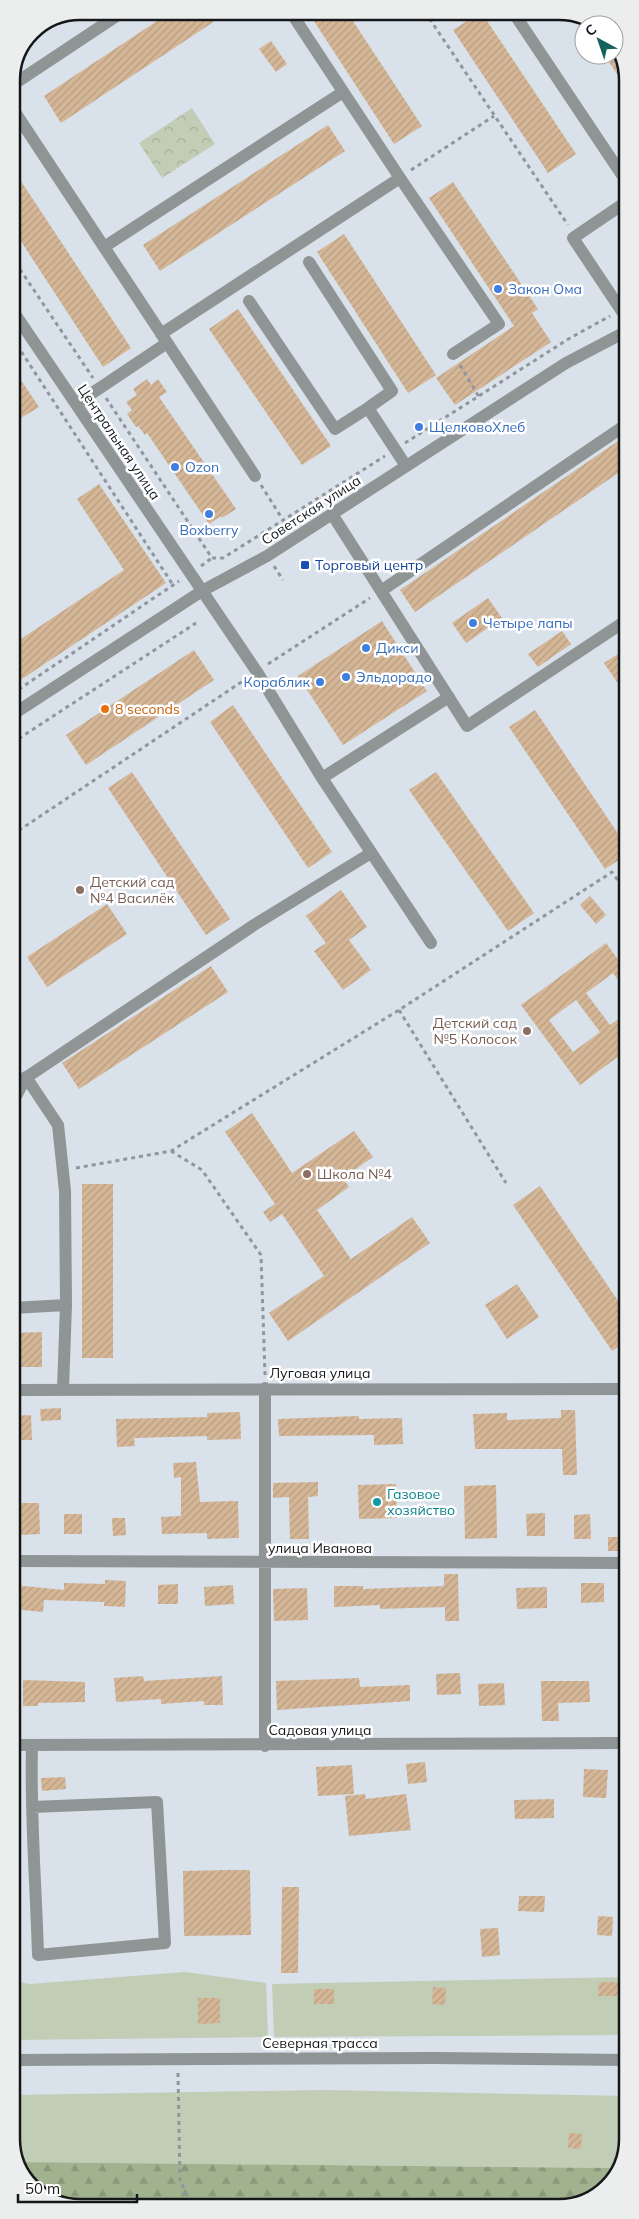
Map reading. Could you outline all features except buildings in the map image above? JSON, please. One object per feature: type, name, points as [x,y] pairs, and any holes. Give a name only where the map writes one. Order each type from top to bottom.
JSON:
[{"type":"street","points":[[20,80],[110,20]]},
{"type":"street","points":[[295,20],[499,324],[454,354]]},
{"type":"street","points":[[518,20],[619,171]]},
{"type":"street","points":[[104,247],[343,92]]},
{"type":"street","points":[[20,120],[255,476]]},
{"type":"street","points":[[76,404],[100,388],[164,338],[400,178]]},
{"type":"street","points":[[619,207],[573,238],[619,307]]},
{"type":"street","points":[[249,301],[335,428],[368,408],[392,391],[309,262]]},
{"type":"street","name":"Центральная улица","points":[[20,321],[257,672],[322,778],[431,943]]},
{"type":"street","name":"Советская улица","points":[[20,710],[202,591],[267,556],[566,363],[619,335]]},
{"type":"street","points":[[368,408],[406,466]]},
{"type":"street","points":[[381,591],[619,429]]},
{"type":"street","points":[[332,514],[467,726],[619,625]]},
{"type":"street","points":[[322,778],[449,697]]},
{"type":"street","points":[[20,1081],[254,925],[371,853]]},
{"type":"street","points":[[20,1089],[26,1077]]},
{"type":"street","points":[[26,1077],[58,1125],[63,1171],[66,1305],[63,1389]]},
{"type":"street","points":[[20,1308],[66,1305]]},
{"type":"street","points":[[265,1388],[265,1746]]},
{"type":"street","name":"Луговая улица","points":[[20,1390],[619,1389]]},
{"type":"street","name":"улица Иванова","points":[[20,1561],[619,1563]]},
{"type":"street","name":"Садовая улица","points":[[20,1745],[619,1744]]},
{"type":"street","points":[[32,1745],[32,1807],[38,1955],[165,1943],[157,1802],[32,1807]]},
{"type":"street","name":"Северная трасса","points":[[20,2060],[434,2058],[619,2060]]},
{"type":"path","points":[[430,20],[576,236]]},
{"type":"path","points":[[400,178],[494,116]]},
{"type":"path","points":[[20,269],[212,558]]},
{"type":"path","points":[[20,689],[212,558],[223,558],[570,338],[619,316]]},
{"type":"path","points":[[20,350],[173,585]]},
{"type":"path","points":[[454,354],[479,396]]},
{"type":"path","points":[[255,476],[284,520]]},
{"type":"path","points":[[20,830],[381,591]]},
{"type":"path","points":[[20,738],[196,623]]},
{"type":"path","points":[[63,1171],[171,1151],[399,1010],[612,872],[619,882]]},
{"type":"path","points":[[399,1010],[506,1183]]},
{"type":"path","points":[[171,1151],[202,1170],[261,1255],[265,1388]]},
{"type":"path","points":[[178,2059],[180,2180],[188,2199]]},
{"type":"green space","points":[[192,108],[215,144],[162,178],[139,143]]},
{"type":"green space","points":[[185,1972],[266,1983],[268,2037],[20,2040],[20,1982],[30,1984]]},
{"type":"green space","points":[[619,1977],[619,2035],[274,2037],[272,1984]]},
{"type":"green space","points":[[324,2090],[619,2096],[618,2151],[611,2168],[25,2162],[21,2151],[20,2139],[20,2095]]},
{"type":"green space","points":[[25,2162],[611,2168],[607,2176],[589,2191],[571,2198],[559,2199],[76,2199],[57,2194],[40,2184],[32,2176]]},
{"type":"place","name":"Закон Ома","points":[[498,289]]},
{"type":"place","name":"ЩелковоХлеб","points":[[419,427]]},
{"type":"place","name":"Ozon","points":[[175,467]]},
{"type":"place","name":"Boxberry","points":[[209,514]]},
{"type":"place","name":"Торговый центр","points":[[305,565]]},
{"type":"place","name":"Четыре лапы","points":[[473,623]]},
{"type":"place","name":"Дикси","points":[[366,648]]},
{"type":"place","name":"Эльдорадо","points":[[346,677]]},
{"type":"place","name":"Кораблик","points":[[320,682]]},
{"type":"place","name":"8 seconds","points":[[105,709]]},
{"type":"place","name":"Детский сад №4 Василёк","points":[[80,890]]},
{"type":"place","name":"Детский сад №5 Колосок","points":[[527,1031]]},
{"type":"place","name":"Школа №4","points":[[307,1174]]},
{"type":"place","name":"Газовое хозяйство","points":[[377,1502]]}]
